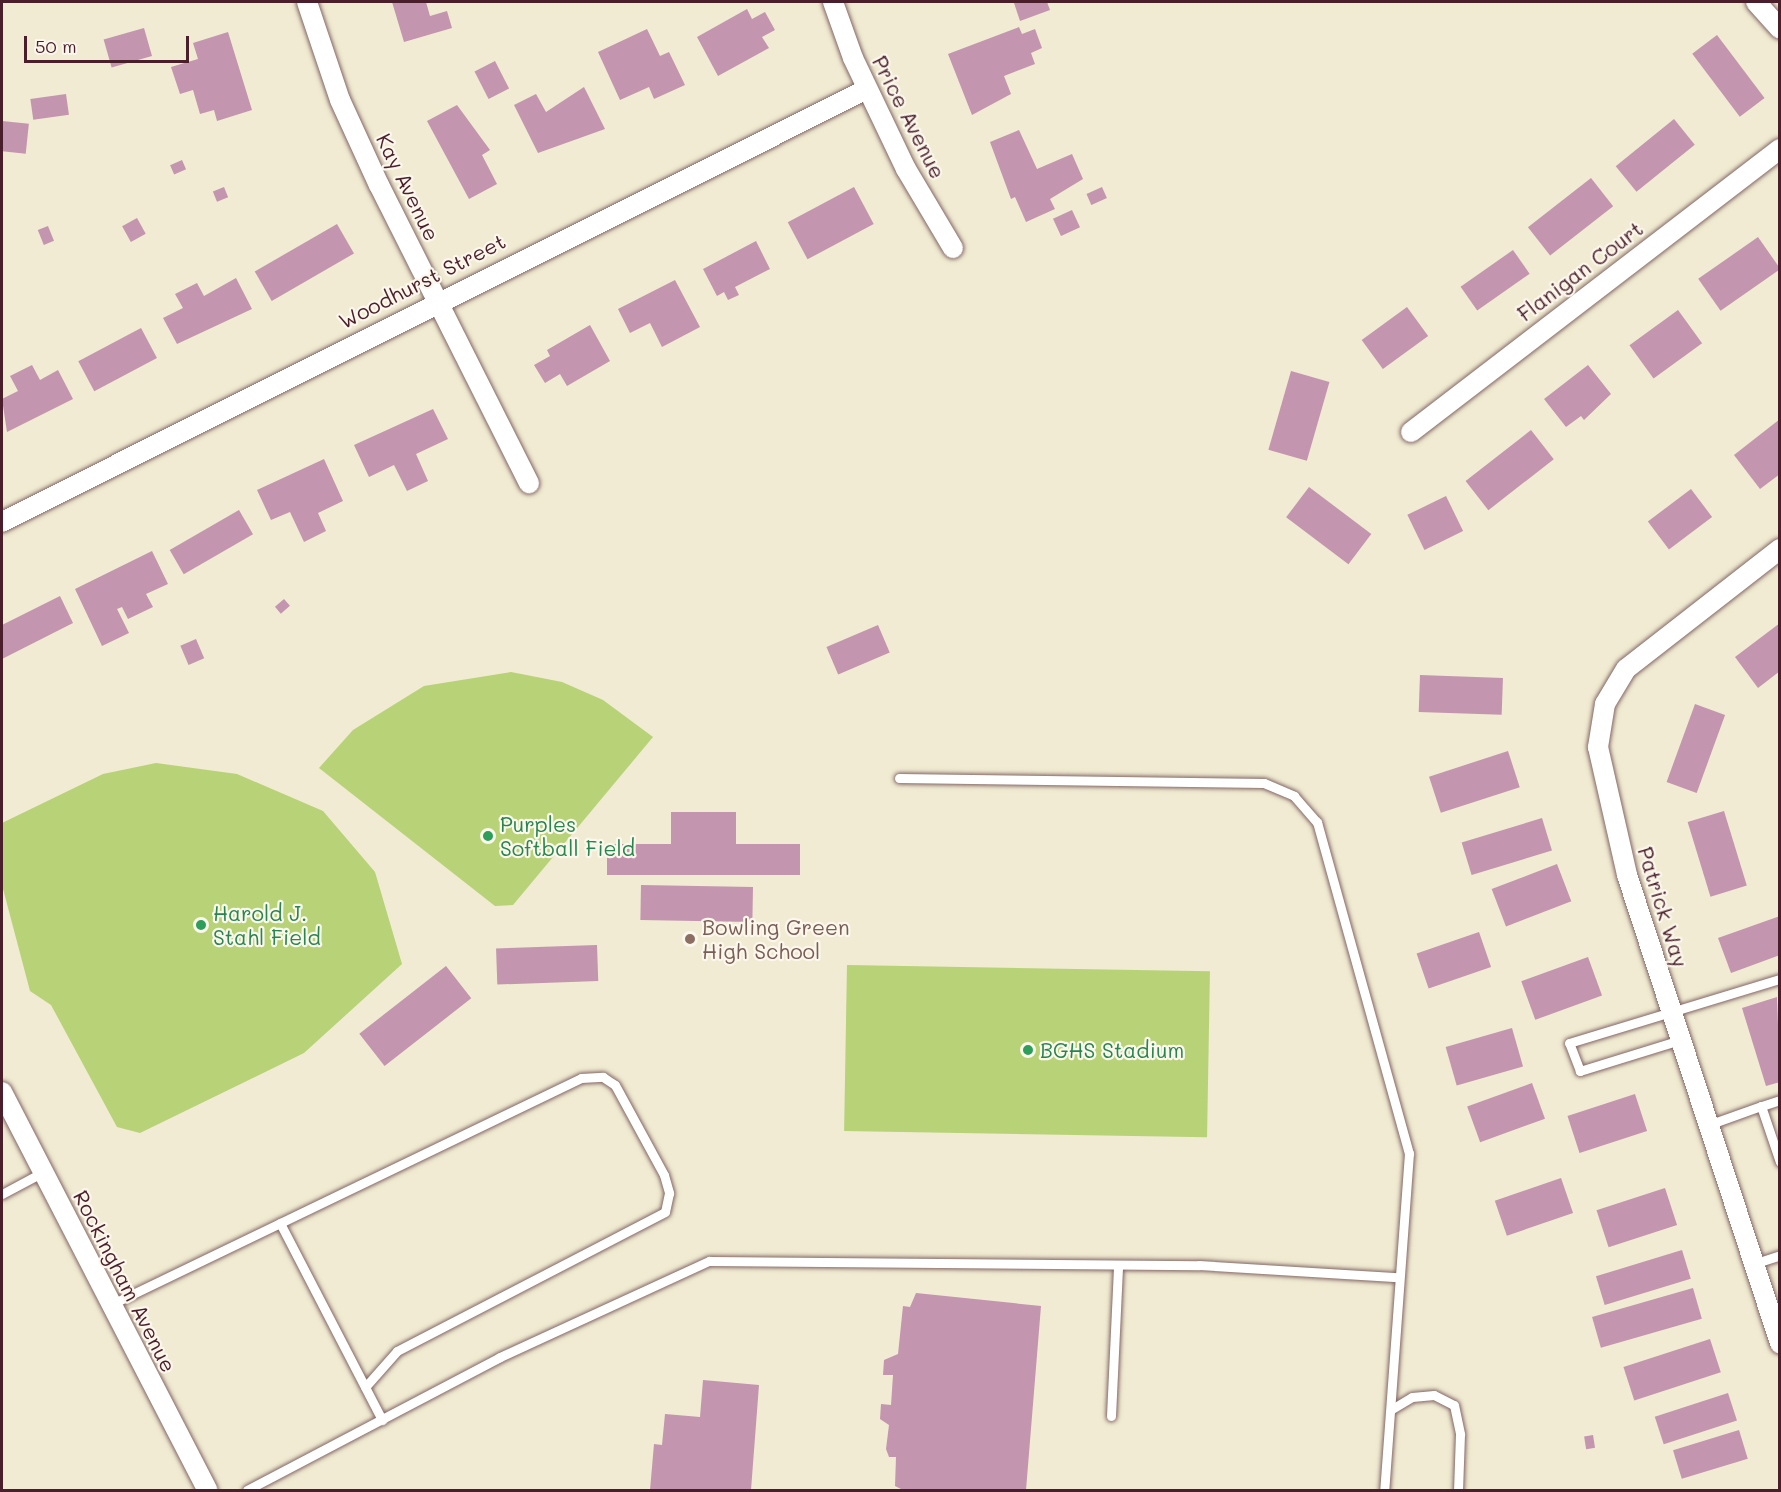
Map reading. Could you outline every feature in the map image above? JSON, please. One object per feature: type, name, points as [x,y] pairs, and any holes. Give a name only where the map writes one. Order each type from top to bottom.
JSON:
[{"type":"street","name":"Kay Avenue","points":[[307,2],[340,100],[529,483]]},
{"type":"street","name":"Price Avenue","points":[[833,2],[867,89],[953,248]]},
{"type":"street","points":[[1756,2],[1779,28]]},
{"type":"street","name":"Woodhurst Street","points":[[2,522],[437,300],[867,89]]},
{"type":"street","name":"Flanigan Court","points":[[1411,432],[1779,149]]},
{"type":"street","name":"Patrick Way","points":[[1779,549],[1647,649],[1617,681],[1601,718],[1598,747],[1608,808],[1671,1014],[1779,1344]]},
{"type":"street","name":"Rockingham Avenue","points":[[2,1092],[108,1306],[207,1491]]},
{"type":"lane","points":[[899,778],[1264,783],[1294,796],[1317,822],[1409,1153],[1398,1276],[1392,1409],[1383,1491]]},
{"type":"lane","points":[[1680,1040],[1580,1071],[1569,1043],[1671,1014],[1779,979]]},
{"type":"lane","points":[[108,1306],[581,1078],[603,1077],[629,1103],[664,1175],[669,1193],[665,1212],[397,1351],[365,1387]]},
{"type":"lane","points":[[1708,1125],[1779,1100]]},
{"type":"lane","points":[[1761,1106],[1779,1162]]},
{"type":"lane","points":[[2,1194],[43,1172]]},
{"type":"lane","points":[[280,1223],[382,1420]]},
{"type":"lane","points":[[1753,1264],[1779,1255]]},
{"type":"lane","points":[[247,1491],[500,1357],[709,1261],[1118,1265],[1398,1276]]},
{"type":"lane","points":[[1111,1416],[1118,1265]]},
{"type":"lane","points":[[1392,1409],[1412,1397],[1434,1395],[1454,1405],[1460,1434],[1458,1491]]},
{"type":"green space","name":"Purples Softball Field","points":[[511,672],[562,682],[603,700],[653,737],[513,905],[495,906],[319,768],[353,730],[424,686]]},
{"type":"green space","name":"Harold J. Stahl Field","points":[[156,763],[237,774],[323,811],[375,872],[402,964],[304,1053],[140,1133],[117,1127],[51,1005],[30,991],[2,885],[2,823],[103,774]]},
{"type":"green space","name":"BGHS Stadium","points":[[847,965],[1210,971],[1207,1137],[844,1131]]},
{"type":"building","points":[[392,2],[426,2],[430,16],[447,11],[452,28],[404,42]]},
{"type":"building","points":[[1047,2],[1050,10],[1020,21],[1014,3]]},
{"type":"building","points":[[747,9],[752,19],[765,12],[775,30],[762,37],[769,48],[718,76],[697,37]]},
{"type":"building","points":[[1019,27],[1022,34],[1035,29],[1042,48],[1031,53],[1035,64],[1004,76],[1011,94],[972,115],[948,54]]},
{"type":"building","points":[[144,28],[152,56],[112,67],[104,40]]},
{"type":"building","points":[[647,29],[660,56],[669,52],[685,85],[654,99],[649,87],[620,100],[598,52]]},
{"type":"building","points":[[228,32],[252,110],[217,121],[214,110],[200,114],[193,90],[180,94],[171,67],[198,59],[193,43]]},
{"type":"building","points":[[1717,35],[1765,98],[1740,117],[1692,54]]},
{"type":"building","points":[[495,61],[509,89],[489,99],[475,71]]},
{"type":"building","points":[[584,87],[605,129],[538,153],[514,105],[536,94],[546,112]]},
{"type":"building","points":[[66,94],[69,115],[33,120],[30,99]]},
{"type":"building","points":[[457,105],[490,150],[482,155],[497,184],[469,199],[427,121]]},
{"type":"building","points":[[1674,119],[1695,145],[1636,192],[1616,166]]},
{"type":"building","points":[[2,121],[29,124],[26,154],[2,151]]},
{"type":"building","points":[[1019,130],[1037,169],[1072,154],[1083,179],[1050,199],[1055,209],[1026,222],[1015,197],[1011,199],[990,142]]},
{"type":"building","points":[[182,160],[186,169],[174,174],[170,165]]},
{"type":"building","points":[[1591,178],[1613,206],[1550,256],[1528,227]]},
{"type":"building","points":[[224,187],[228,197],[217,202],[213,191]]},
{"type":"building","points":[[854,187],[874,224],[807,259],[788,222]]},
{"type":"building","points":[[1102,187],[1107,198],[1091,205],[1086,194]]},
{"type":"building","points":[[1072,210],[1080,227],[1061,236],[1053,219]]},
{"type":"building","points":[[137,218],[146,234],[131,242],[122,226]]},
{"type":"building","points":[[337,224],[354,253],[272,301],[255,272]]},
{"type":"building","points":[[48,226],[54,241],[44,245],[38,230]]},
{"type":"building","points":[[1758,237],[1780,269],[1721,311],[1698,279]]},
{"type":"building","points":[[756,241],[770,269],[735,287],[739,295],[728,300],[724,292],[717,296],[703,269]]},
{"type":"building","points":[[1513,250],[1530,274],[1477,310],[1461,287]]},
{"type":"building","points":[[236,278],[252,309],[177,344],[163,318],[183,308],[175,294],[197,283],[204,296]]},
{"type":"building","points":[[675,280],[700,327],[662,347],[650,323],[630,333],[618,309]]},
{"type":"building","points":[[1407,307],[1428,336],[1383,369],[1362,340]]},
{"type":"building","points":[[1678,310],[1702,343],[1654,378],[1629,345]]},
{"type":"building","points":[[590,325],[610,361],[567,386],[560,374],[545,383],[534,365],[550,356],[547,350]]},
{"type":"building","points":[[141,328],[157,358],[94,391],[78,361]]},
{"type":"building","points":[[32,365],[40,380],[58,370],[73,399],[7,432],[2,399],[18,391],[10,376]]},
{"type":"building","points":[[1588,365],[1611,394],[1584,420],[1581,416],[1566,427],[1544,399]]},
{"type":"building","points":[[1291,371],[1329,382],[1307,461],[1268,450]]},
{"type":"building","points":[[433,409],[448,439],[416,454],[428,481],[407,491],[394,465],[369,477],[354,445]]},
{"type":"building","points":[[1780,419],[1780,474],[1760,489],[1734,455]]},
{"type":"building","points":[[1531,430],[1554,459],[1488,510],[1466,481]]},
{"type":"building","points":[[324,459],[343,501],[318,513],[326,531],[304,542],[290,512],[271,520],[257,490]]},
{"type":"building","points":[[1309,487],[1371,534],[1348,564],[1286,517]]},
{"type":"building","points":[[1691,489],[1712,517],[1669,549],[1648,521]]},
{"type":"building","points":[[1446,496],[1463,531],[1424,550],[1407,515]]},
{"type":"building","points":[[239,510],[253,534],[184,574],[170,550]]},
{"type":"building","points":[[152,551],[168,584],[146,594],[153,607],[128,619],[122,607],[117,609],[129,633],[102,646],[75,589]]},
{"type":"building","points":[[60,596],[73,623],[2,659],[2,625]]},
{"type":"building","points":[[284,599],[290,606],[281,614],[275,607]]},
{"type":"building","points":[[1780,623],[1780,671],[1758,688],[1735,657]]},
{"type":"building","points":[[878,625],[890,653],[838,674],[826,647]]},
{"type":"building","points":[[196,639],[204,658],[189,665],[180,646]]},
{"type":"building","points":[[1420,675],[1503,678],[1502,715],[1419,712]]},
{"type":"building","points":[[1695,704],[1725,715],[1697,793],[1667,782]]},
{"type":"building","points":[[1508,751],[1520,787],[1441,813],[1429,777]]},
{"type":"building","points":[[1724,811],[1747,886],[1710,897],[1688,822]]},
{"type":"building","points":[[671,812],[736,812],[736,844],[800,844],[800,875],[607,875],[607,844],[671,844]]},
{"type":"building","points":[[1542,818],[1552,851],[1472,875],[1462,843]]},
{"type":"building","points":[[1557,864],[1571,901],[1506,926],[1492,889]]},
{"type":"building","points":[[641,885],[753,887],[752,922],[640,920]]},
{"type":"building","points":[[1780,916],[1780,955],[1731,973],[1718,938]]},
{"type":"building","points":[[1479,932],[1491,967],[1429,988],[1417,953]]},
{"type":"building","points":[[597,945],[598,981],[497,985],[496,949]]},
{"type":"building","points":[[1588,957],[1602,996],[1535,1020],[1521,981]]},
{"type":"building","points":[[446,966],[471,998],[385,1066],[359,1034]]},
{"type":"building","points":[[1777,997],[1780,1082],[1766,1086],[1742,1008]]},
{"type":"building","points":[[1512,1028],[1523,1066],[1457,1085],[1446,1047]]},
{"type":"building","points":[[1532,1083],[1545,1119],[1480,1142],[1467,1107]]},
{"type":"building","points":[[1635,1094],[1647,1131],[1580,1153],[1567,1116]]},
{"type":"building","points":[[1561,1178],[1573,1213],[1507,1236],[1495,1201]]},
{"type":"building","points":[[1665,1188],[1677,1225],[1609,1247],[1597,1210]]},
{"type":"building","points":[[1682,1250],[1691,1279],[1605,1305],[1596,1276]]},
{"type":"building","points":[[1693,1288],[1702,1319],[1601,1348],[1592,1317]]},
{"type":"building","points":[[916,1293],[1041,1306],[1026,1490],[903,1490],[895,1486],[896,1457],[889,1457],[886,1449],[889,1425],[880,1419],[881,1404],[891,1405],[893,1375],[883,1375],[884,1360],[898,1354],[903,1306],[910,1307]]},
{"type":"building","points":[[1710,1339],[1721,1372],[1634,1400],[1623,1367]]},
{"type":"building","points":[[703,1380],[759,1385],[751,1490],[650,1490],[654,1444],[662,1445],[665,1414],[700,1417]]},
{"type":"building","points":[[1728,1393],[1737,1421],[1664,1444],[1655,1417]]},
{"type":"building","points":[[1739,1430],[1748,1459],[1682,1479],[1673,1450]]},
{"type":"building","points":[[1593,1435],[1595,1448],[1586,1449],[1584,1436]]},
{"type":"place","name":"Purples Softball Field","points":[[488,836]]},
{"type":"place","name":"Harold J. Stahl Field","points":[[201,925]]},
{"type":"place","name":"Bowling Green High School","points":[[690,939]]},
{"type":"place","name":"BGHS Stadium","points":[[1028,1050]]}]
